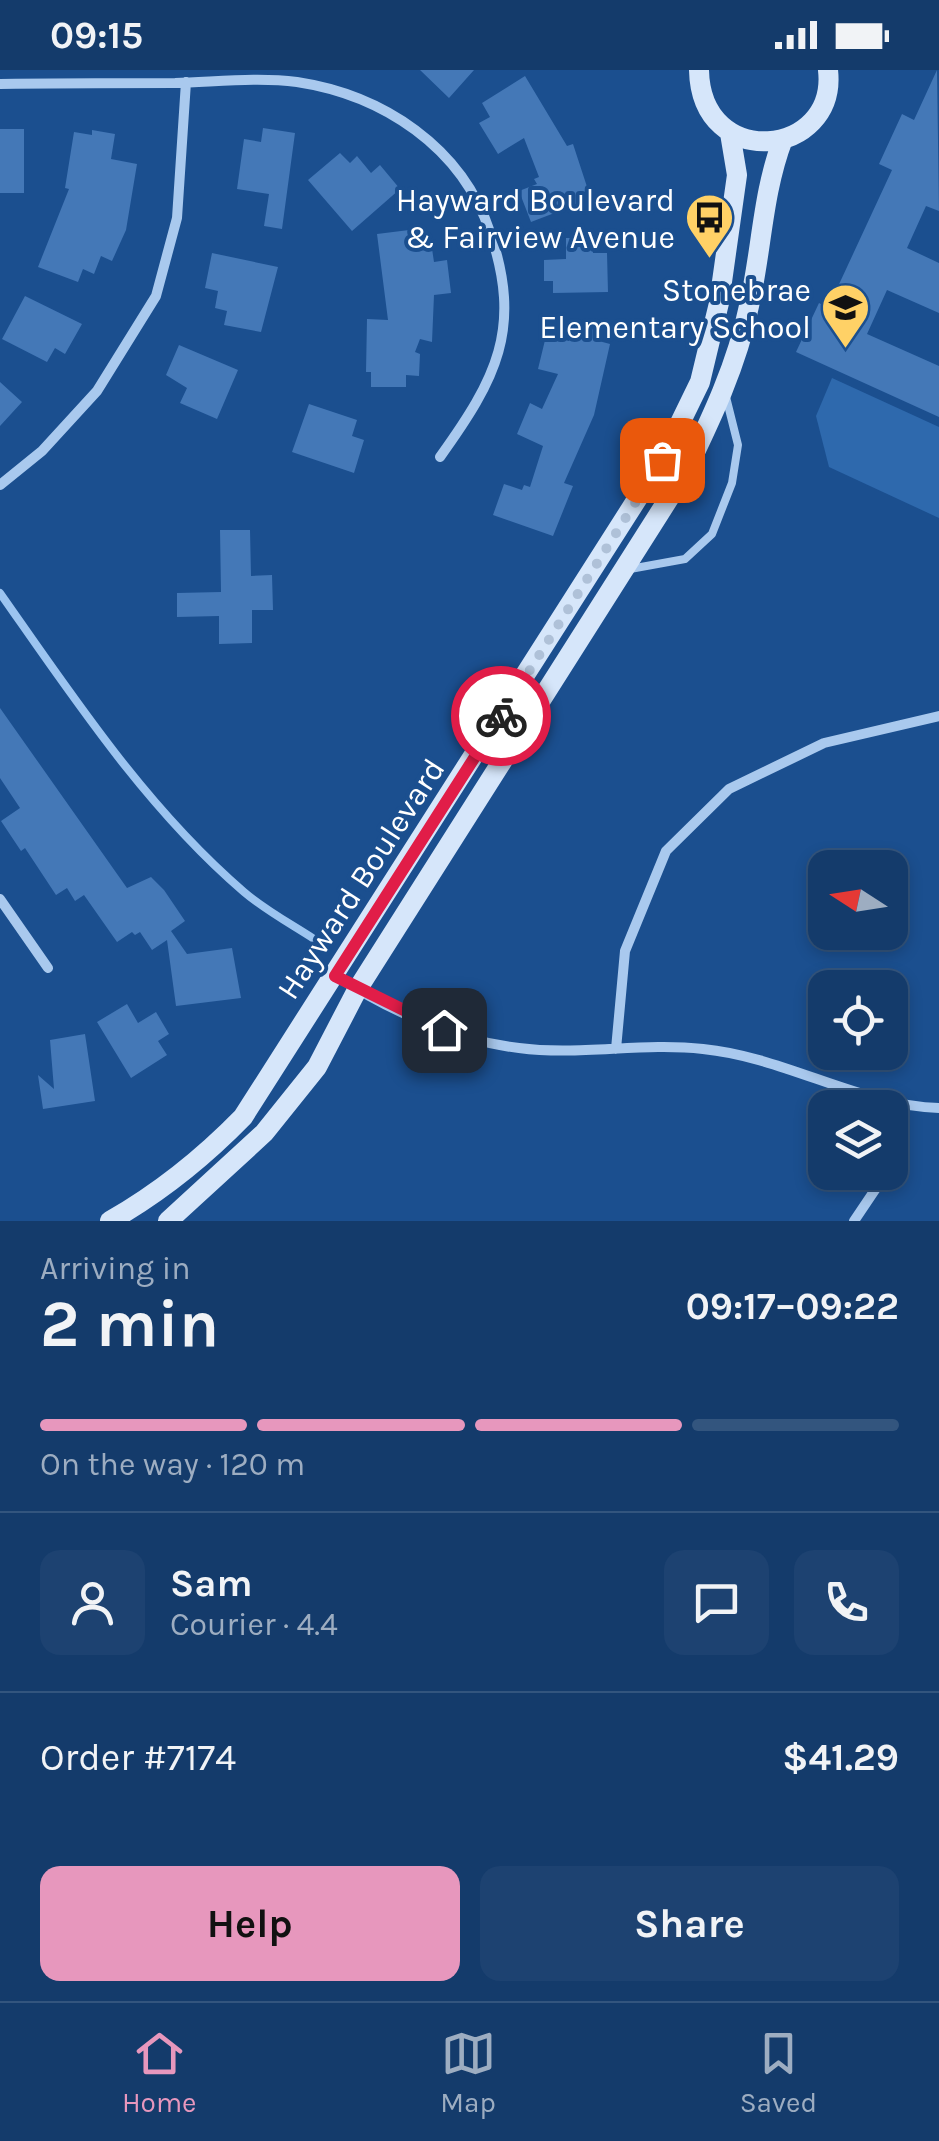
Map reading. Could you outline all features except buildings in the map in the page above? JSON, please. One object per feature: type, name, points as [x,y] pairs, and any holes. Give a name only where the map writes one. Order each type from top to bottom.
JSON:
[{"type":"main road","points":[[699,70],[705,106],[730,133],[746,140],[783,140],[802,131],[825,98],[828,70]]},
{"type":"main road","name":"Hayward Boulevard","points":[[110,1221],[197,1164],[243,1117],[662,460],[700,382],[718,303],[737,176],[730,133]]},
{"type":"main road","name":"Hayward Boulevard","points":[[168,1221],[264,1133],[317,1068],[357,990],[685,473],[724,392],[749,307],[768,179],[783,140]]},
{"type":"street","points":[[0,484],[42,451],[97,391],[156,296],[178,218],[186,82]]},
{"type":"street","points":[[0,84],[294,82],[374,103],[418,130],[456,168],[484,214],[498,256],[505,301],[500,355],[479,402],[440,457]]},
{"type":"street","points":[[616,1049],[625,951],[666,851],[729,790],[824,743],[939,716]]},
{"type":"street","points":[[0,899],[48,968]]},
{"type":"street","points":[[335,976],[444,1030],[519,1048],[702,1049],[784,1065],[854,1090]]},
{"type":"street","points":[[908,1108],[939,1108]]},
{"type":"street","points":[[854,1221],[875,1190]]},
{"type":"lane","points":[[626,570],[686,559],[712,534],[732,483],[738,445],[724,392]]},
{"type":"shaded area","points":[[832,378],[939,427],[939,518],[829,467],[816,416]]},
{"type":"waterway","points":[[0,593],[113,750],[175,825],[244,892],[314,939]]},
{"type":"way so far","points":[[501,716],[662,460]]},
{"type":"place","name":"Hayward Boulevard & Fairview Avenue","points":[[710,260]]},
{"type":"place","name":"Stonebrae Elementary School","points":[[846,350]]},
{"type":"route","points":[[444,1030],[335,976],[501,716]]}]
